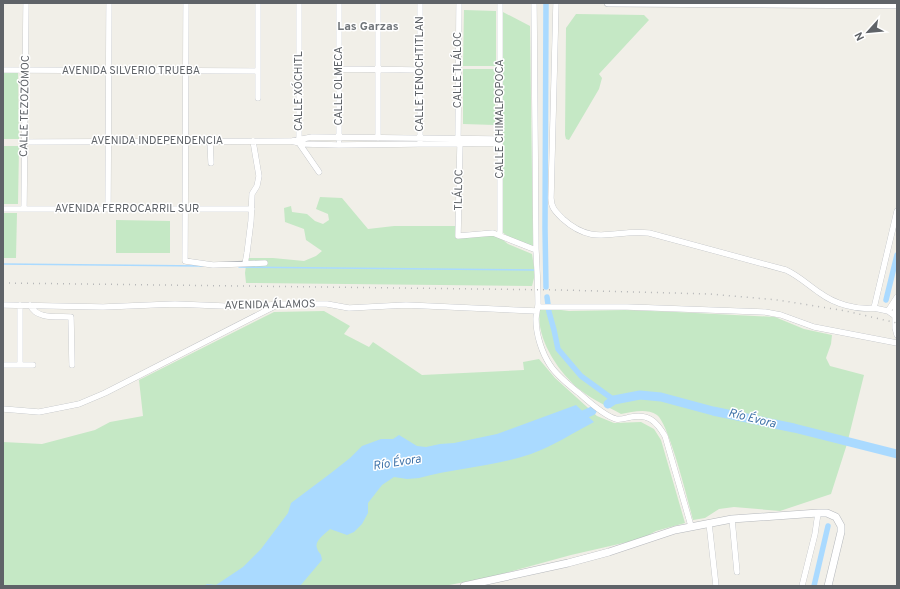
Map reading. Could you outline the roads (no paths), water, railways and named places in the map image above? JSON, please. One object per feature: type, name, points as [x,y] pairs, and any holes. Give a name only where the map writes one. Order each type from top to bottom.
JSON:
[{"type":"street","name":"CALLE TEZOZÓMOC","points":[[24,209],[26,3]]},
{"type":"street","points":[[108,209],[109,3]]},
{"type":"street","points":[[186,3],[185,261],[213,265],[265,263]]},
{"type":"street","points":[[258,3],[258,98]]},
{"type":"street","name":"CALLE XÓCHITL","points":[[300,3],[299,141],[319,172]]},
{"type":"street","name":"CALLE OLMECA","points":[[339,3],[339,145]]},
{"type":"street","points":[[378,3],[378,138]]},
{"type":"street","name":"CALLE TENOCHTITLAN","points":[[420,3],[420,144]]},
{"type":"street","name":"CALLE TLÁLOC","points":[[459,3],[459,141]]},
{"type":"street","name":"CALLE CHIMALPOPOCA","points":[[500,3],[500,234]]},
{"type":"street","points":[[534,3],[537,268],[536,319],[543,352],[551,367],[564,380],[585,398],[610,416],[616,419],[640,416],[651,419],[660,427],[665,436],[691,526]]},
{"type":"street","points":[[556,3],[551,198],[553,208],[558,214],[575,229],[587,234],[598,236],[633,232],[649,233],[786,270],[799,277],[820,294],[835,302],[862,308],[874,308],[888,311],[895,316]]},
{"type":"street","points":[[608,3],[897,5]]},
{"type":"street","points":[[339,69],[420,70]]},
{"type":"street","name":"AVENIDA SILVERIO TRUEBA","points":[[3,70],[258,71]]},
{"type":"street","name":"AVENIDA INDEPENDENCIA","points":[[25,142],[299,141],[339,138],[420,138],[459,141],[499,141]]},
{"type":"street","points":[[210,141],[211,163]]},
{"type":"street","points":[[245,264],[248,253],[252,194],[257,186],[260,176],[253,141]]},
{"type":"street","name":"AVENIDA INDEPENDENCIA","points":[[299,141],[339,145],[420,144],[459,141]]},
{"type":"street","name":"TLÁLOC","points":[[459,141],[458,236],[486,232],[500,234]]},
{"type":"street","name":"AVENIDA FERROCARRIL SUR","points":[[3,209],[252,209]]},
{"type":"street","points":[[874,308],[897,211]]},
{"type":"street","points":[[500,234],[515,242],[536,250]]},
{"type":"street","points":[[888,311],[897,298]]},
{"type":"street","points":[[897,298],[895,316],[895,328],[897,335]]},
{"type":"street","name":"AVENIDA ÁLAMOS","points":[[3,305],[103,307],[174,304],[248,307],[279,304],[327,304],[349,308],[406,305],[537,309],[627,307],[765,312],[781,315],[814,327],[897,343]]},
{"type":"street","points":[[3,409],[39,412],[85,402],[279,304]]},
{"type":"street","points":[[20,305],[20,365]]},
{"type":"street","points":[[30,305],[33,311],[41,316],[71,317],[72,365]]},
{"type":"street","points":[[3,365],[33,365]]},
{"type":"street","points":[[464,586],[575,561],[691,526],[732,519],[818,513],[832,514],[836,517],[841,526],[841,532],[828,586]]},
{"type":"street","points":[[802,586],[815,534],[818,513]]},
{"type":"street","points":[[732,519],[737,572]]},
{"type":"street","points":[[710,523],[716,586]]},
{"type":"water","points":[[576,405],[594,422],[539,451],[518,458],[419,478],[407,479],[394,477],[382,485],[368,503],[368,513],[362,524],[354,532],[347,535],[330,529],[320,538],[316,545],[322,560],[300,586],[204,586],[207,584],[216,585],[243,567],[261,549],[288,513],[291,503],[350,458],[362,446],[381,439],[393,439],[399,435],[417,446],[426,447],[454,443],[497,434]]},
{"type":"waterway","points":[[546,3],[546,287]]},
{"type":"waterway","points":[[886,300],[897,255]]},
{"type":"waterway","points":[[3,264],[203,266]]},
{"type":"waterway","points":[[239,267],[535,270]]},
{"type":"waterway","points":[[547,297],[558,349],[581,376],[614,400]]},
{"type":"waterway","name":"Río Évora","points":[[608,404],[614,400],[640,395],[661,397],[713,411],[794,428],[897,454]]},
{"type":"waterway","name":"Río Évora","points":[[574,419],[592,411]]},
{"type":"waterway","points":[[814,586],[828,526]]},
{"type":"railway","points":[[3,283],[560,290],[710,294],[778,300],[846,311],[897,323]]},
{"type":"district","name":"Las Garzas","points":[[368,27]]}]
